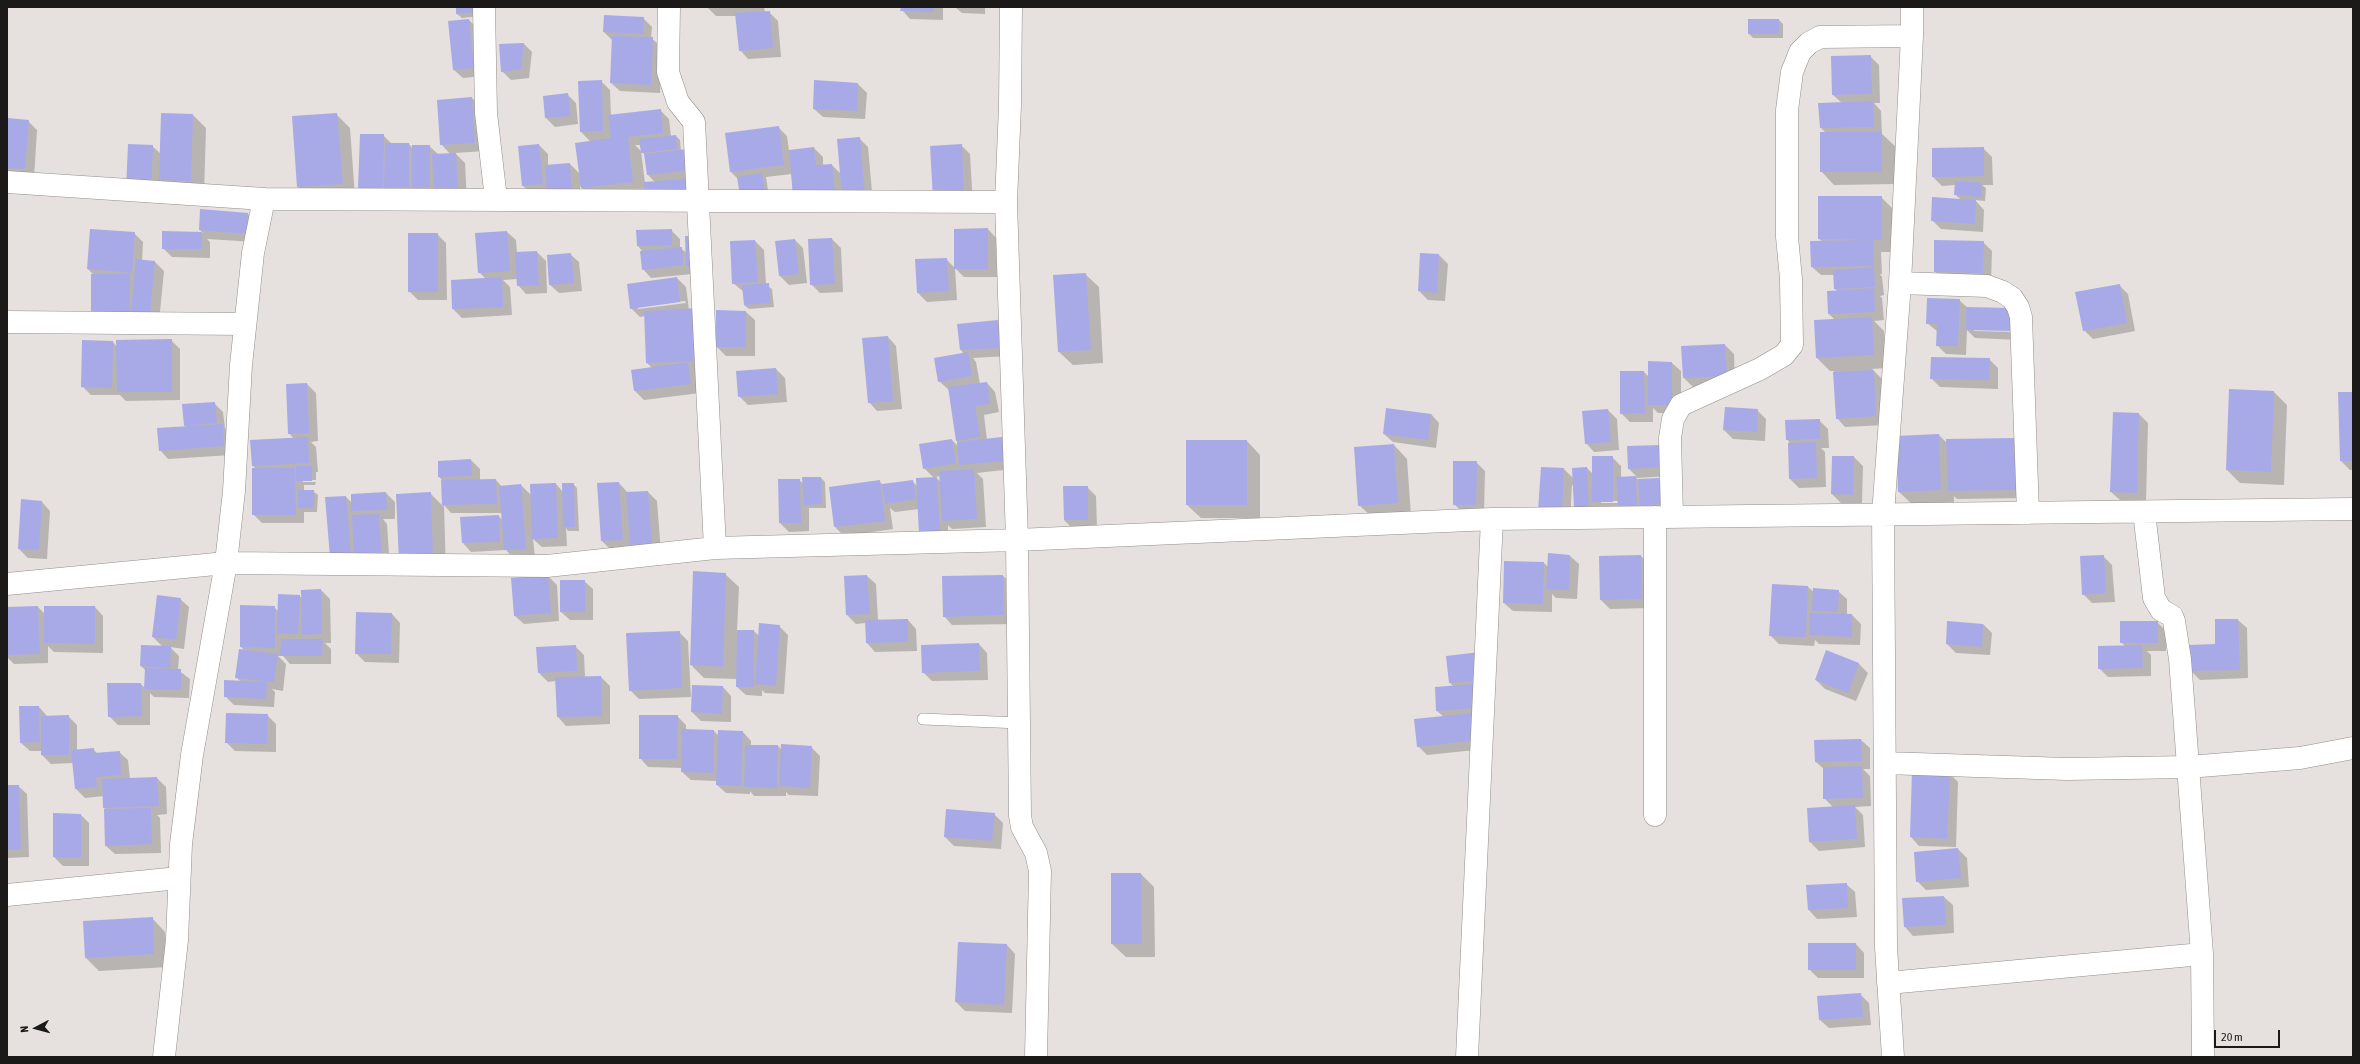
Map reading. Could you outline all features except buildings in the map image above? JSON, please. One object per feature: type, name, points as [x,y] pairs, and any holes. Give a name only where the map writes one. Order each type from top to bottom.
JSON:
[{"type":"street","points":[[484,7],[486,113],[496,199]]},
{"type":"street","points":[[669,7],[668,72],[678,102],[694,122],[715,548]]},
{"type":"street","points":[[1011,7],[1010,105],[1006,202],[1017,540],[1020,816],[1022,827],[1036,853],[1040,871],[1036,1057]]},
{"type":"street","points":[[1893,1057],[1886,947],[1883,514],[1900,284],[1912,36],[1912,7]]},
{"type":"street","points":[[1655,815],[1664,517],[1670,438],[1673,419],[1681,405],[1760,369],[1784,355],[1792,345],[1791,279],[1787,237],[1787,110],[1792,72],[1800,52],[1809,43],[1820,37],[1912,36]]},
{"type":"street","points":[[7,182],[264,199],[1006,202]]},
{"type":"street","points":[[164,1057],[178,940],[181,844],[192,755],[226,564],[234,491],[241,366],[245,324],[253,253],[264,199]]},
{"type":"street","points":[[1900,284],[1986,286],[2003,292],[2012,298],[2018,307],[2021,317],[2028,513]]},
{"type":"street","points":[[7,322],[245,324]]},
{"type":"street","points":[[7,584],[226,564],[547,566],[715,548],[1017,540],[1492,520],[2353,509]]},
{"type":"street","points":[[2144,512],[2154,598],[2161,610],[2172,616],[2176,628],[2202,954],[2203,1057]]},
{"type":"street","points":[[1467,1057],[1492,520]]},
{"type":"street","points":[[1885,763],[2066,769],[2188,767],[2300,758],[2353,748]]},
{"type":"street","points":[[7,895],[179,878]]},
{"type":"street","points":[[1888,983],[2202,954]]},
{"type":"lane","points":[[924,719],[1020,723]]}]
